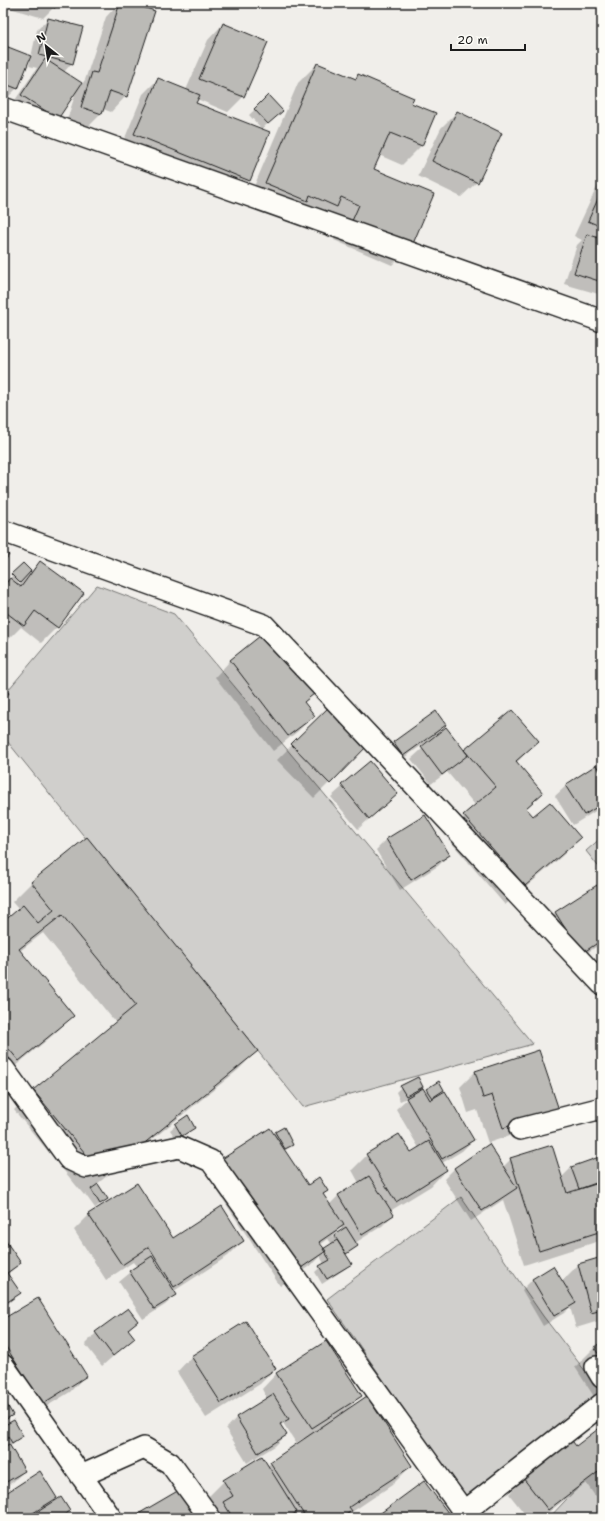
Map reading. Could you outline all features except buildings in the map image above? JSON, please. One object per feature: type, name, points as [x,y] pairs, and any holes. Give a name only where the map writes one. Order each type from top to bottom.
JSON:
[{"type":"street","points":[[3,108],[602,322]]},
{"type":"street","points":[[3,531],[264,625],[602,984]]},
{"type":"street","points":[[3,1068],[69,1159],[86,1166],[179,1147],[211,1161],[464,1512],[602,1404]]},
{"type":"street","points":[[520,1129],[602,1108]]},
{"type":"street","points":[[3,1365],[111,1518]]},
{"type":"street","points":[[81,1476],[144,1448],[170,1463],[210,1518]]},
{"type":"shaded area","points":[[97,585],[174,614],[533,1044],[303,1107],[3,736],[3,696]]},
{"type":"shaded area","points":[[602,837],[602,871],[586,851]]},
{"type":"shaded area","points":[[461,1197],[543,1316],[602,1393],[467,1500],[327,1299]]},
{"type":"shaded area","points":[[594,1470],[602,1479],[602,1518],[549,1518]]}]
